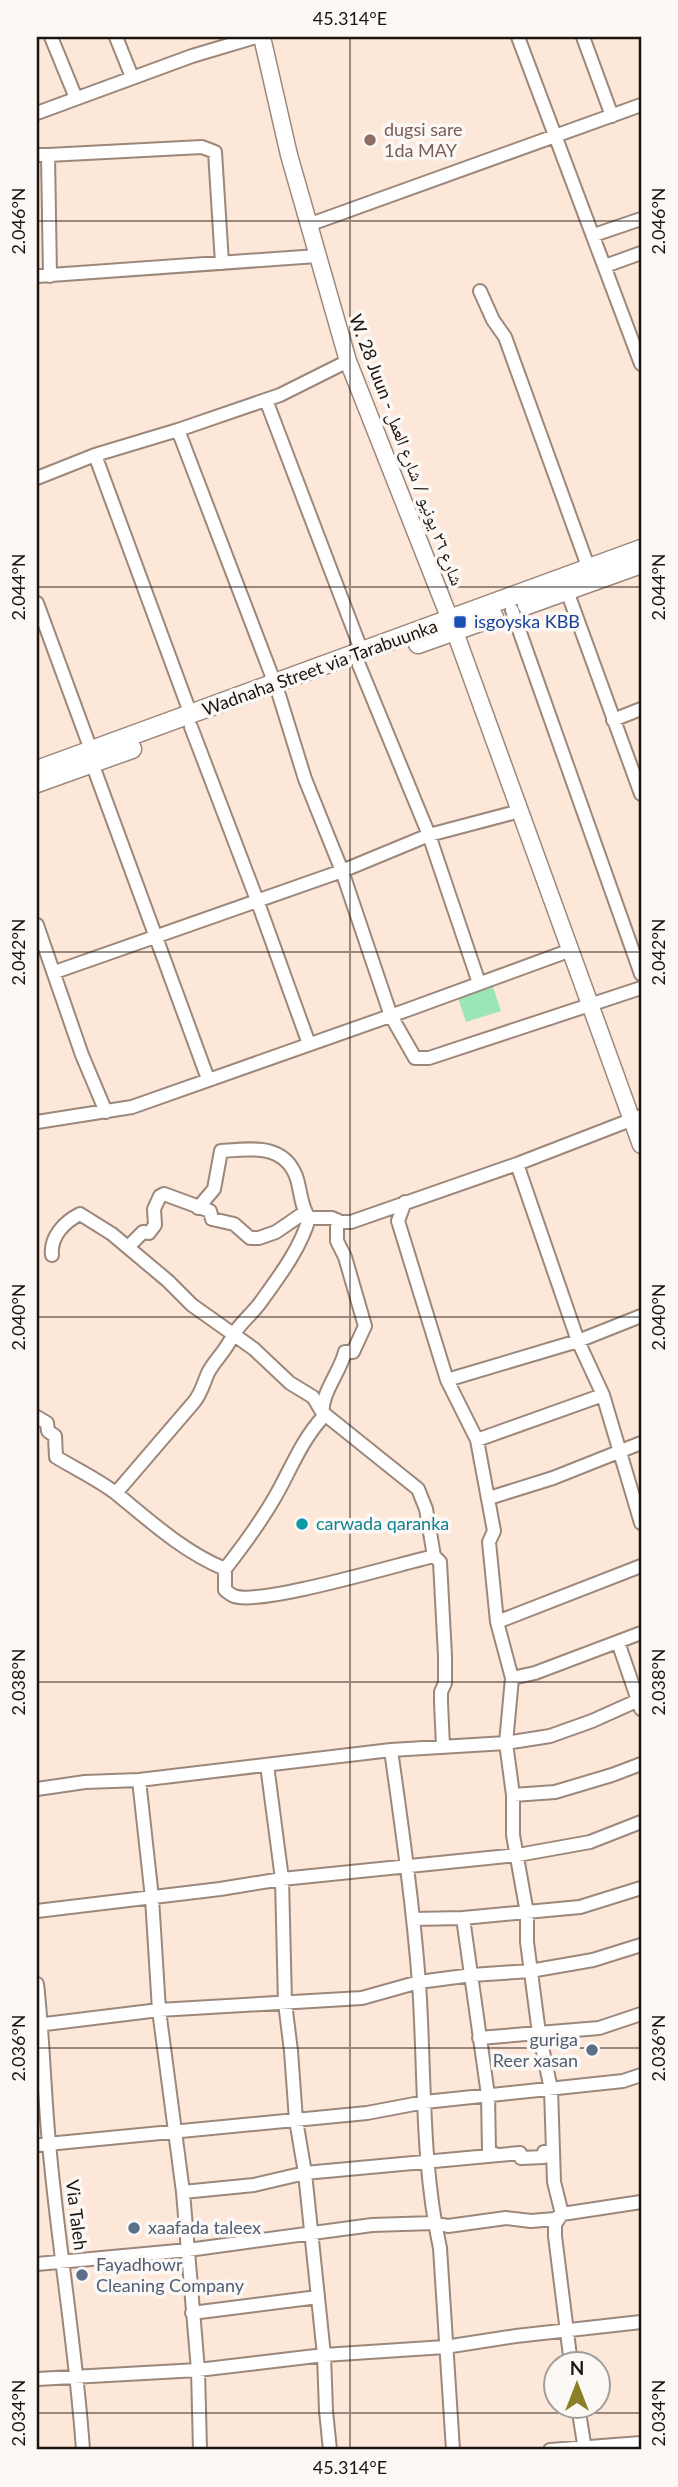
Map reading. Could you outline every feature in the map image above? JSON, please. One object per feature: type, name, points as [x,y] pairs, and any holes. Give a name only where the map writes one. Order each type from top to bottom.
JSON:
[{"type":"main road","name":"Wadnaha Street via Tarabuunka","points":[[453,626],[641,549]]},
{"type":"main road","points":[[37,783],[92,757],[360,658],[453,626],[512,610],[641,564]]},
{"type":"main road","points":[[37,770],[92,757]]},
{"type":"street","points":[[51,37],[76,98]]},
{"type":"street","points":[[116,37],[132,77]]},
{"type":"street","points":[[37,113],[132,77],[256,37]]},
{"type":"street","name":"W. 28 Juun - شارع ٢٦ يونيو / شارع العمل","points":[[262,37],[308,225],[348,361],[453,626],[570,950],[637,1117],[641,1145]]},
{"type":"street","points":[[518,37],[641,364]]},
{"type":"street","points":[[583,37],[612,116]]},
{"type":"street","points":[[308,225],[641,105]]},
{"type":"street","points":[[222,263],[215,152],[202,147],[42,155],[43,276],[222,263],[317,256]]},
{"type":"street","points":[[594,235],[641,219]]},
{"type":"street","points":[[605,265],[641,253]]},
{"type":"street","points":[[480,292],[510,349],[589,569]]},
{"type":"street","points":[[37,478],[95,455],[266,400],[309,382],[348,361]]},
{"type":"street","points":[[266,400],[360,658],[429,835],[479,983]]},
{"type":"street","points":[[178,430],[277,690],[305,779],[342,871],[391,1016],[415,1058],[425,1058],[641,988]]},
{"type":"street","points":[[95,455],[309,1044]]},
{"type":"street","points":[[567,591],[641,794]]},
{"type":"street","points":[[37,603],[208,1079]]},
{"type":"street","points":[[512,610],[641,974]]},
{"type":"street","points":[[613,720],[641,709]]},
{"type":"street","points":[[55,972],[156,934],[342,871],[429,835],[520,811]]},
{"type":"street","points":[[37,925],[82,1055],[106,1112]]},
{"type":"street","points":[[37,1122],[132,1107],[570,950]]},
{"type":"street","points":[[128,1247],[143,1232],[149,1233],[155,1225],[154,1209],[160,1196],[164,1194],[210,1211],[212,1219],[234,1224],[250,1238],[258,1238],[276,1232],[307,1215],[352,1222],[517,1164],[637,1117]]},
{"type":"street","points":[[116,1493],[194,1402],[203,1389],[209,1372],[229,1346],[233,1335],[260,1303],[306,1230],[307,1215],[296,1175],[285,1157],[272,1151],[221,1151],[214,1189],[198,1208]]},
{"type":"street","points":[[517,1164],[578,1341],[603,1395],[641,1523]]},
{"type":"street","points":[[405,1202],[398,1221],[447,1380],[477,1440],[494,1531],[489,1542],[497,1622],[512,1678],[506,1743],[513,1796],[513,1836],[527,1913],[527,1942],[539,2033],[551,2089],[554,2182],[562,2214],[555,2224],[569,2350]]},
{"type":"street","points":[[52,1255],[51,1244],[59,1230],[80,1214],[128,1247],[192,1305],[254,1349],[290,1382],[313,1397],[322,1412],[418,1489],[426,1509],[434,1556],[440,1562],[445,1656],[445,1683],[441,1692],[443,1746]]},
{"type":"street","points":[[337,1220],[337,1241],[345,1257],[365,1326],[353,1352],[345,1352],[327,1394],[323,1416],[298,1450],[259,1524],[225,1569],[225,1590],[235,1597],[293,1592],[434,1556]]},
{"type":"street","points":[[447,1380],[578,1341],[641,1317]]},
{"type":"street","points":[[477,1440],[603,1395]]},
{"type":"street","points":[[37,1417],[47,1423],[48,1431],[55,1436],[56,1457],[116,1493],[144,1519],[204,1559],[225,1569]]},
{"type":"street","points":[[489,1498],[553,1478],[641,1443]]},
{"type":"street","points":[[497,1622],[641,1566]]},
{"type":"street","points":[[512,1678],[536,1674],[641,1633]]},
{"type":"street","points":[[37,1788],[85,1782],[139,1780],[391,1750],[506,1743],[550,1736],[640,1703],[618,1642]]},
{"type":"street","points":[[391,1750],[408,1867],[419,1982],[429,2163],[434,2223],[440,2248],[453,2450]]},
{"type":"street","points":[[513,1796],[555,1792],[641,1764]]},
{"type":"street","points":[[267,1765],[282,1879],[285,2003],[324,2355],[330,2450]]},
{"type":"street","points":[[139,1780],[152,1898],[159,2010],[183,2192],[198,2370],[200,2450]]},
{"type":"street","points":[[37,1911],[282,1879],[518,1855],[590,1842],[641,1822]]},
{"type":"street","points":[[413,1919],[463,1918],[580,1907],[641,1888]]},
{"type":"street","points":[[463,1918],[488,2095],[489,2151],[497,2155]]},
{"type":"street","points":[[39,2025],[159,2010],[362,1998],[419,1982],[530,1971],[593,1960],[641,1945]]},
{"type":"street","name":"Via Taleh","points":[[37,1984],[43,2144],[64,2262],[78,2375],[83,2450]]},
{"type":"street","points":[[479,2038],[599,2028],[641,2014]]},
{"type":"street","points":[[43,2144],[367,2113],[425,2102],[622,2081],[641,2075]]},
{"type":"street","points":[[183,2192],[254,2185],[305,2173],[520,2153],[521,2158],[544,2157],[544,2152],[552,2150]]},
{"type":"street","points":[[37,2264],[188,2249],[372,2225],[434,2223],[448,2226],[506,2218],[540,2221],[555,2219],[562,2214],[641,2202]]},
{"type":"street","points":[[192,2313],[318,2297]]},
{"type":"street","points":[[37,2379],[198,2370],[324,2355],[445,2347],[641,2322]]},
{"type":"street","points":[[580,2420],[584,2448]]},
{"type":"street","points":[[550,2450],[641,2443]]},
{"type":"green space","points":[[493,987],[501,1011],[466,1022],[458,998]]},
{"type":"place","name":"dugsi sare 1da MAY","points":[[370,140]]},
{"type":"place","name":"isgoyska KBB","points":[[460,622]]},
{"type":"place","name":"carwada qaranka","points":[[302,1524]]},
{"type":"place","name":"guriga Reer xasan","points":[[592,2050]]},
{"type":"place","name":"xaafada taleex","points":[[134,2228]]},
{"type":"place","name":"Fayadhowr Cleaning Company","points":[[82,2275]]}]
